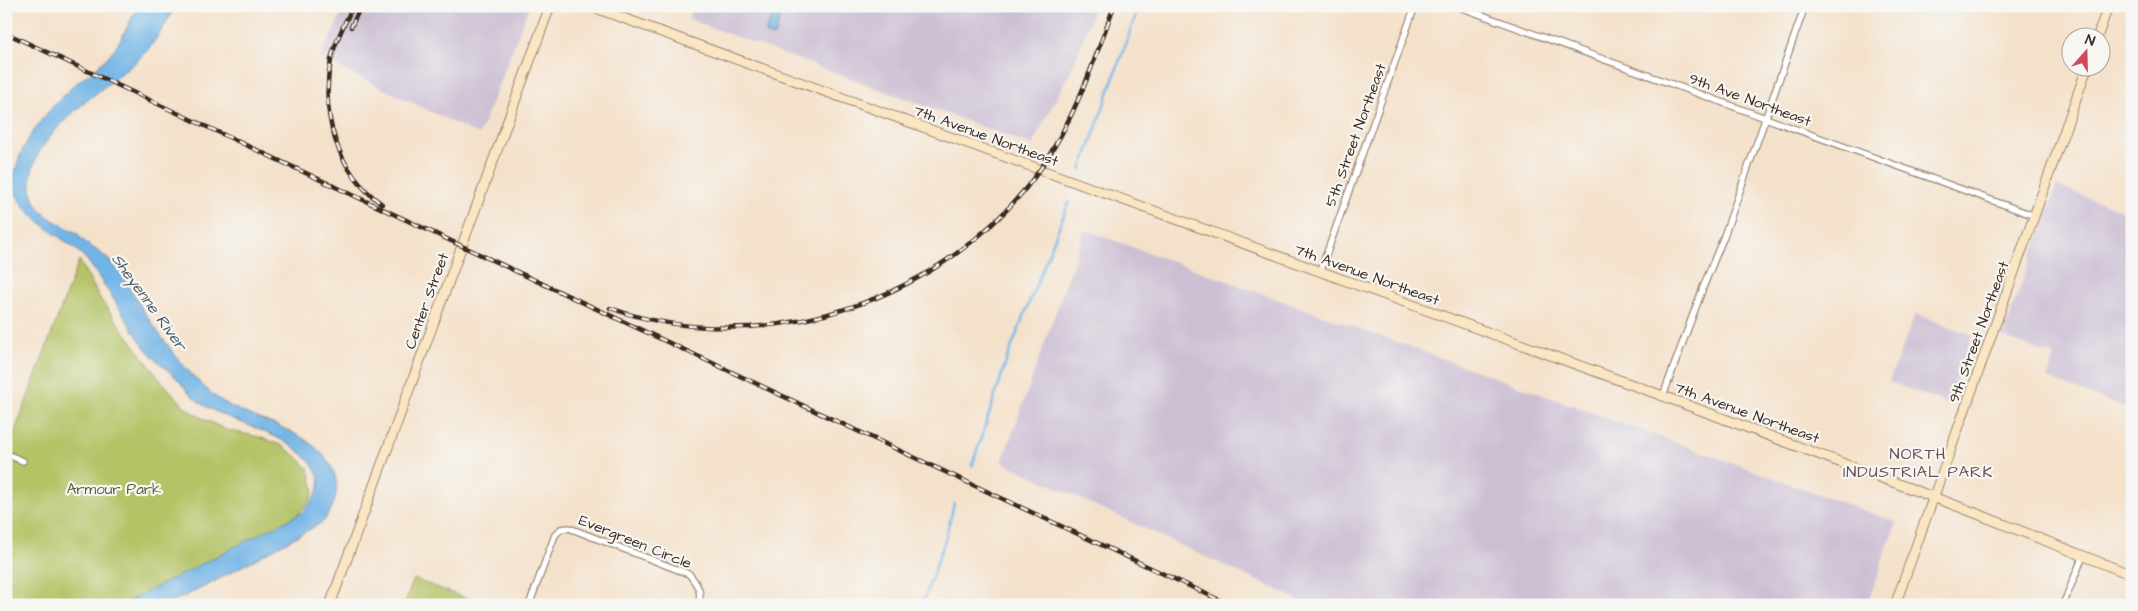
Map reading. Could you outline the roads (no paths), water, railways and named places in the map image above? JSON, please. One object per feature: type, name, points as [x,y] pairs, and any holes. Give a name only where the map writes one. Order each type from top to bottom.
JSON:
[{"type":"street","name":"Center Street","points":[[330,605],[550,6]]},
{"type":"street","name":"7th Avenue Northeast","points":[[590,6],[1664,396],[2132,575]]},
{"type":"street","name":"5th Street Northeast","points":[[1320,272],[1415,6]]},
{"type":"street","name":"9th Ave Northeast","points":[[1457,6],[2035,216]]},
{"type":"street","points":[[1664,396],[1704,284],[1724,236],[1805,6]]},
{"type":"street","points":[[2100,28],[2108,6]]},
{"type":"street","name":"9th Street Northeast","points":[[1895,605],[2083,78]]},
{"type":"street","points":[[6,454],[23,461]]},
{"type":"street","name":"Evergreen Circle","points":[[529,605],[555,535],[561,529],[569,528],[689,574],[698,585],[700,599],[698,605]]},
{"type":"street","points":[[2063,605],[2083,556]]},
{"type":"water","points":[[140,6],[176,6],[149,49],[64,121],[46,141],[34,163],[31,185],[39,208],[51,219],[77,233],[84,241],[109,260],[125,280],[162,338],[202,385],[222,401],[248,415],[289,431],[313,446],[330,464],[337,489],[333,506],[323,522],[208,585],[165,605],[121,605],[303,512],[316,494],[319,479],[308,460],[296,449],[265,432],[216,412],[193,397],[177,378],[146,349],[87,260],[38,221],[19,200],[14,188],[17,163],[28,139],[62,97],[110,54]]},
{"type":"water","points":[[777,6],[782,6],[776,34],[772,37],[766,34],[766,30]]},
{"type":"waterway","points":[[1081,170],[1139,6]]},
{"type":"waterway","points":[[972,466],[1008,356],[1069,202]]},
{"type":"waterway","points":[[922,605],[945,540],[954,504]]},
{"type":"railway","points":[[353,6],[331,60],[328,80],[330,120],[335,140],[353,175],[366,191],[382,204]]},
{"type":"railway","points":[[351,27],[361,6]]},
{"type":"railway","points":[[610,308],[668,323],[729,328],[789,323],[848,308],[904,285],[956,254],[1002,214],[1041,168],[1074,110],[1114,6]]},
{"type":"railway","points":[[6,33],[1230,605]]},
{"type":"district","name":"NORTH INDUSTRIAL PARK","points":[[1918,463]]},
{"type":"water label","name":"Sheyenne River","points":[[149,302]]},
{"type":"park label","name":"Armour Park","points":[[114,489]]}]
